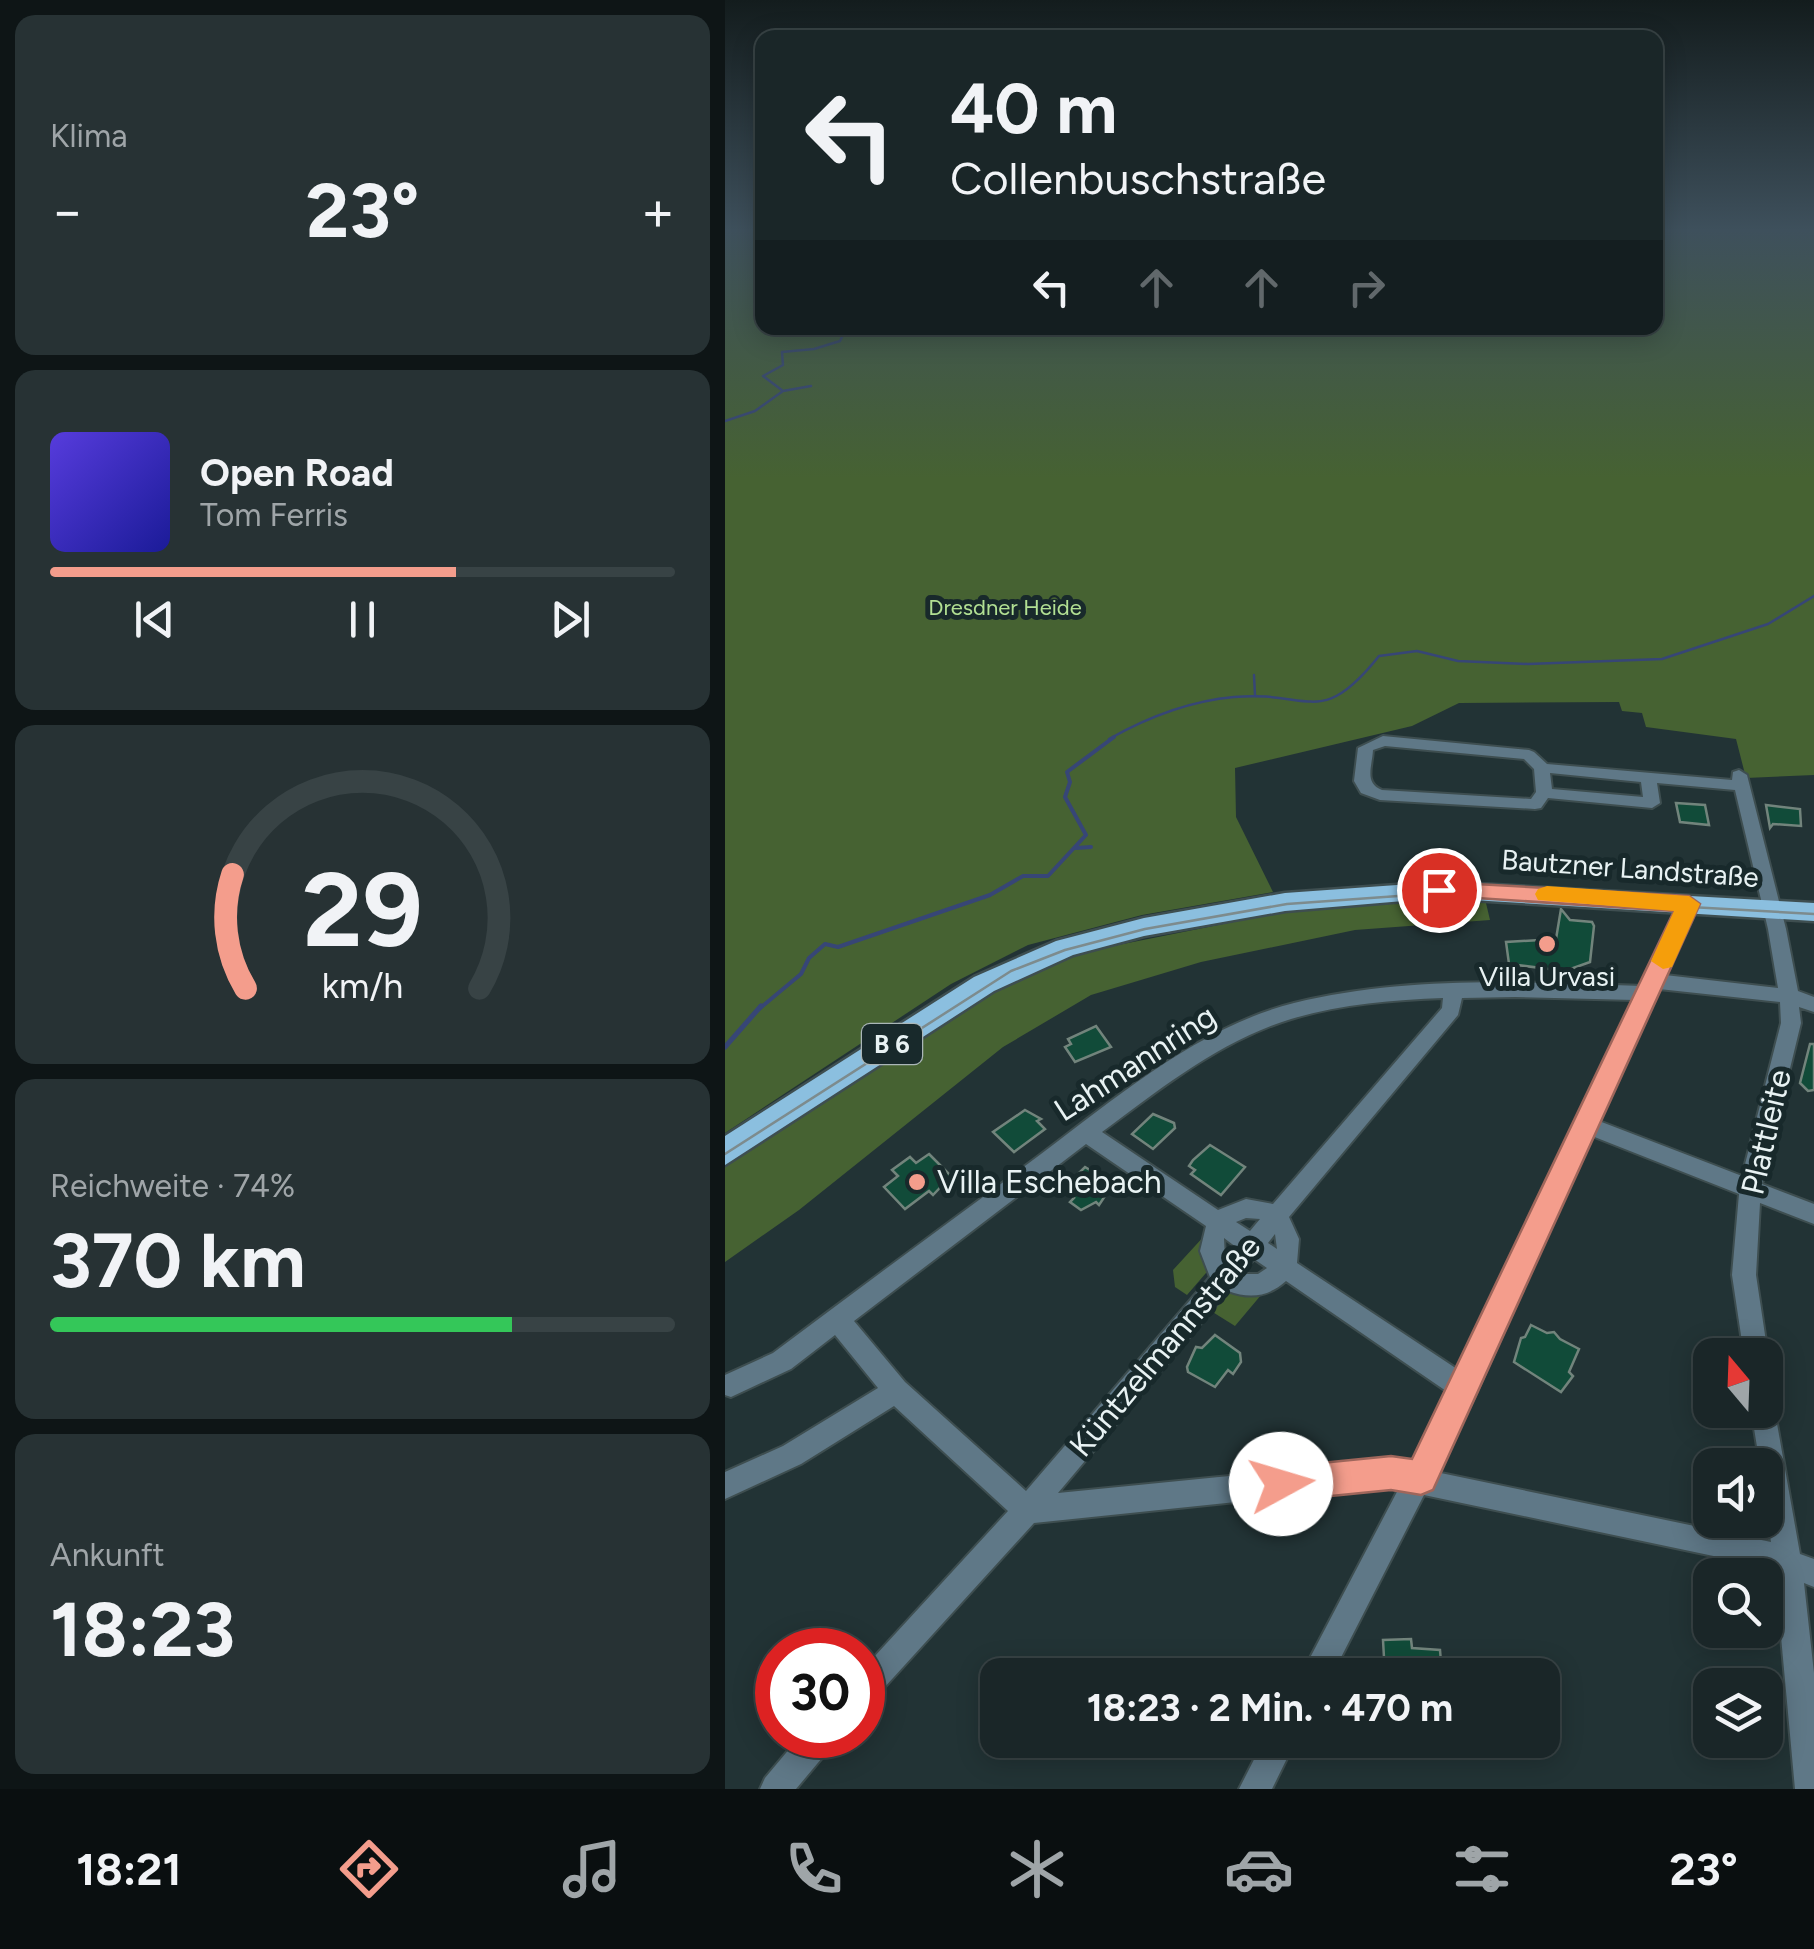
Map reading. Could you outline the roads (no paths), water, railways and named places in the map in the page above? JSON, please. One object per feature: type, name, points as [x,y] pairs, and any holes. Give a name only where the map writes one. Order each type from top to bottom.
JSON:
[{"type":"main road","name":"Bautzner Landstraße","points":[[725,1152],[984,984],[1041,957],[1092,940],[1277,903],[1399,892],[1479,890],[1814,912]]},
{"type":"street","points":[[1542,768],[1544,793],[1539,802],[1529,805],[1381,795],[1367,790],[1362,782],[1365,748],[1383,741],[1529,755],[1542,768],[1648,778],[1651,802],[1544,793]]},
{"type":"street","name":"Plattleite","points":[[1648,778],[1740,780],[1790,996],[1791,1023],[1750,1190],[1744,1275],[1753,1338]]},
{"type":"street","points":[[1325,1658],[1465,1389],[1689,904]]},
{"type":"street","name":"Lahmannring","points":[[731,1386],[782,1361],[1085,1134],[1188,1063],[1276,1016],[1324,1004],[1453,992],[1650,987],[1790,996],[1814,1004]]},
{"type":"street","name":"Küntzelmannstraße","points":[[885,1666],[1027,1510],[1451,1010],[1453,992]]},
{"type":"street","points":[[1587,1125],[1814,1214]]},
{"type":"street","points":[[1085,1134],[1465,1389]]},
{"type":"street","points":[[1245,1210],[1275,1217],[1291,1240],[1285,1268],[1262,1282],[1249,1284],[1223,1275],[1210,1256],[1211,1234],[1218,1224],[1245,1210]]},
{"type":"street","points":[[837,1319],[896,1390],[1027,1510],[1391,1473],[1458,1491],[1761,1552],[1801,1567]]},
{"type":"street","points":[[725,1486],[793,1455],[896,1390]]},
{"type":"street","points":[[1769,1428],[1801,1567],[1811,1789]]},
{"type":"street","points":[[776,1789],[802,1758]]},
{"type":"street","points":[[1255,1789],[1271,1758]]},
{"type":"waterway","points":[[783,391],[763,376],[783,365],[782,352],[814,349],[840,341],[843,335]]},
{"type":"waterway","points":[[783,391],[811,386]]},
{"type":"waterway","points":[[725,421],[755,411],[783,391]]},
{"type":"waterway","points":[[1109,739],[1169,711],[1217,699],[1260,696],[1327,700],[1359,679],[1379,656],[1417,651],[1458,661],[1528,664],[1662,659],[1768,624],[1814,596]]},
{"type":"waterway","points":[[1254,675],[1255,695]]},
{"type":"waterway","points":[[759,1009],[801,974],[809,958],[825,944],[838,947],[990,895],[1023,876],[1048,876],[1086,835],[1065,797],[1070,782],[1067,772],[1114,737]]},
{"type":"waterway","points":[[1076,848],[1091,847]]},
{"type":"waterway","points":[[725,1047],[761,1006]]},
{"type":"tram line","points":[[725,1154],[1011,971],[1065,950],[1145,929],[1287,904],[1440,893],[1814,914]]},
{"type":"place","name":"Villa Urvasi","points":[[1547,944]]},
{"type":"place","name":"Villa Eschebach","points":[[917,1182]]},
{"type":"park label","name":"Dresdner Heide","points":[[1005,607]]}]
